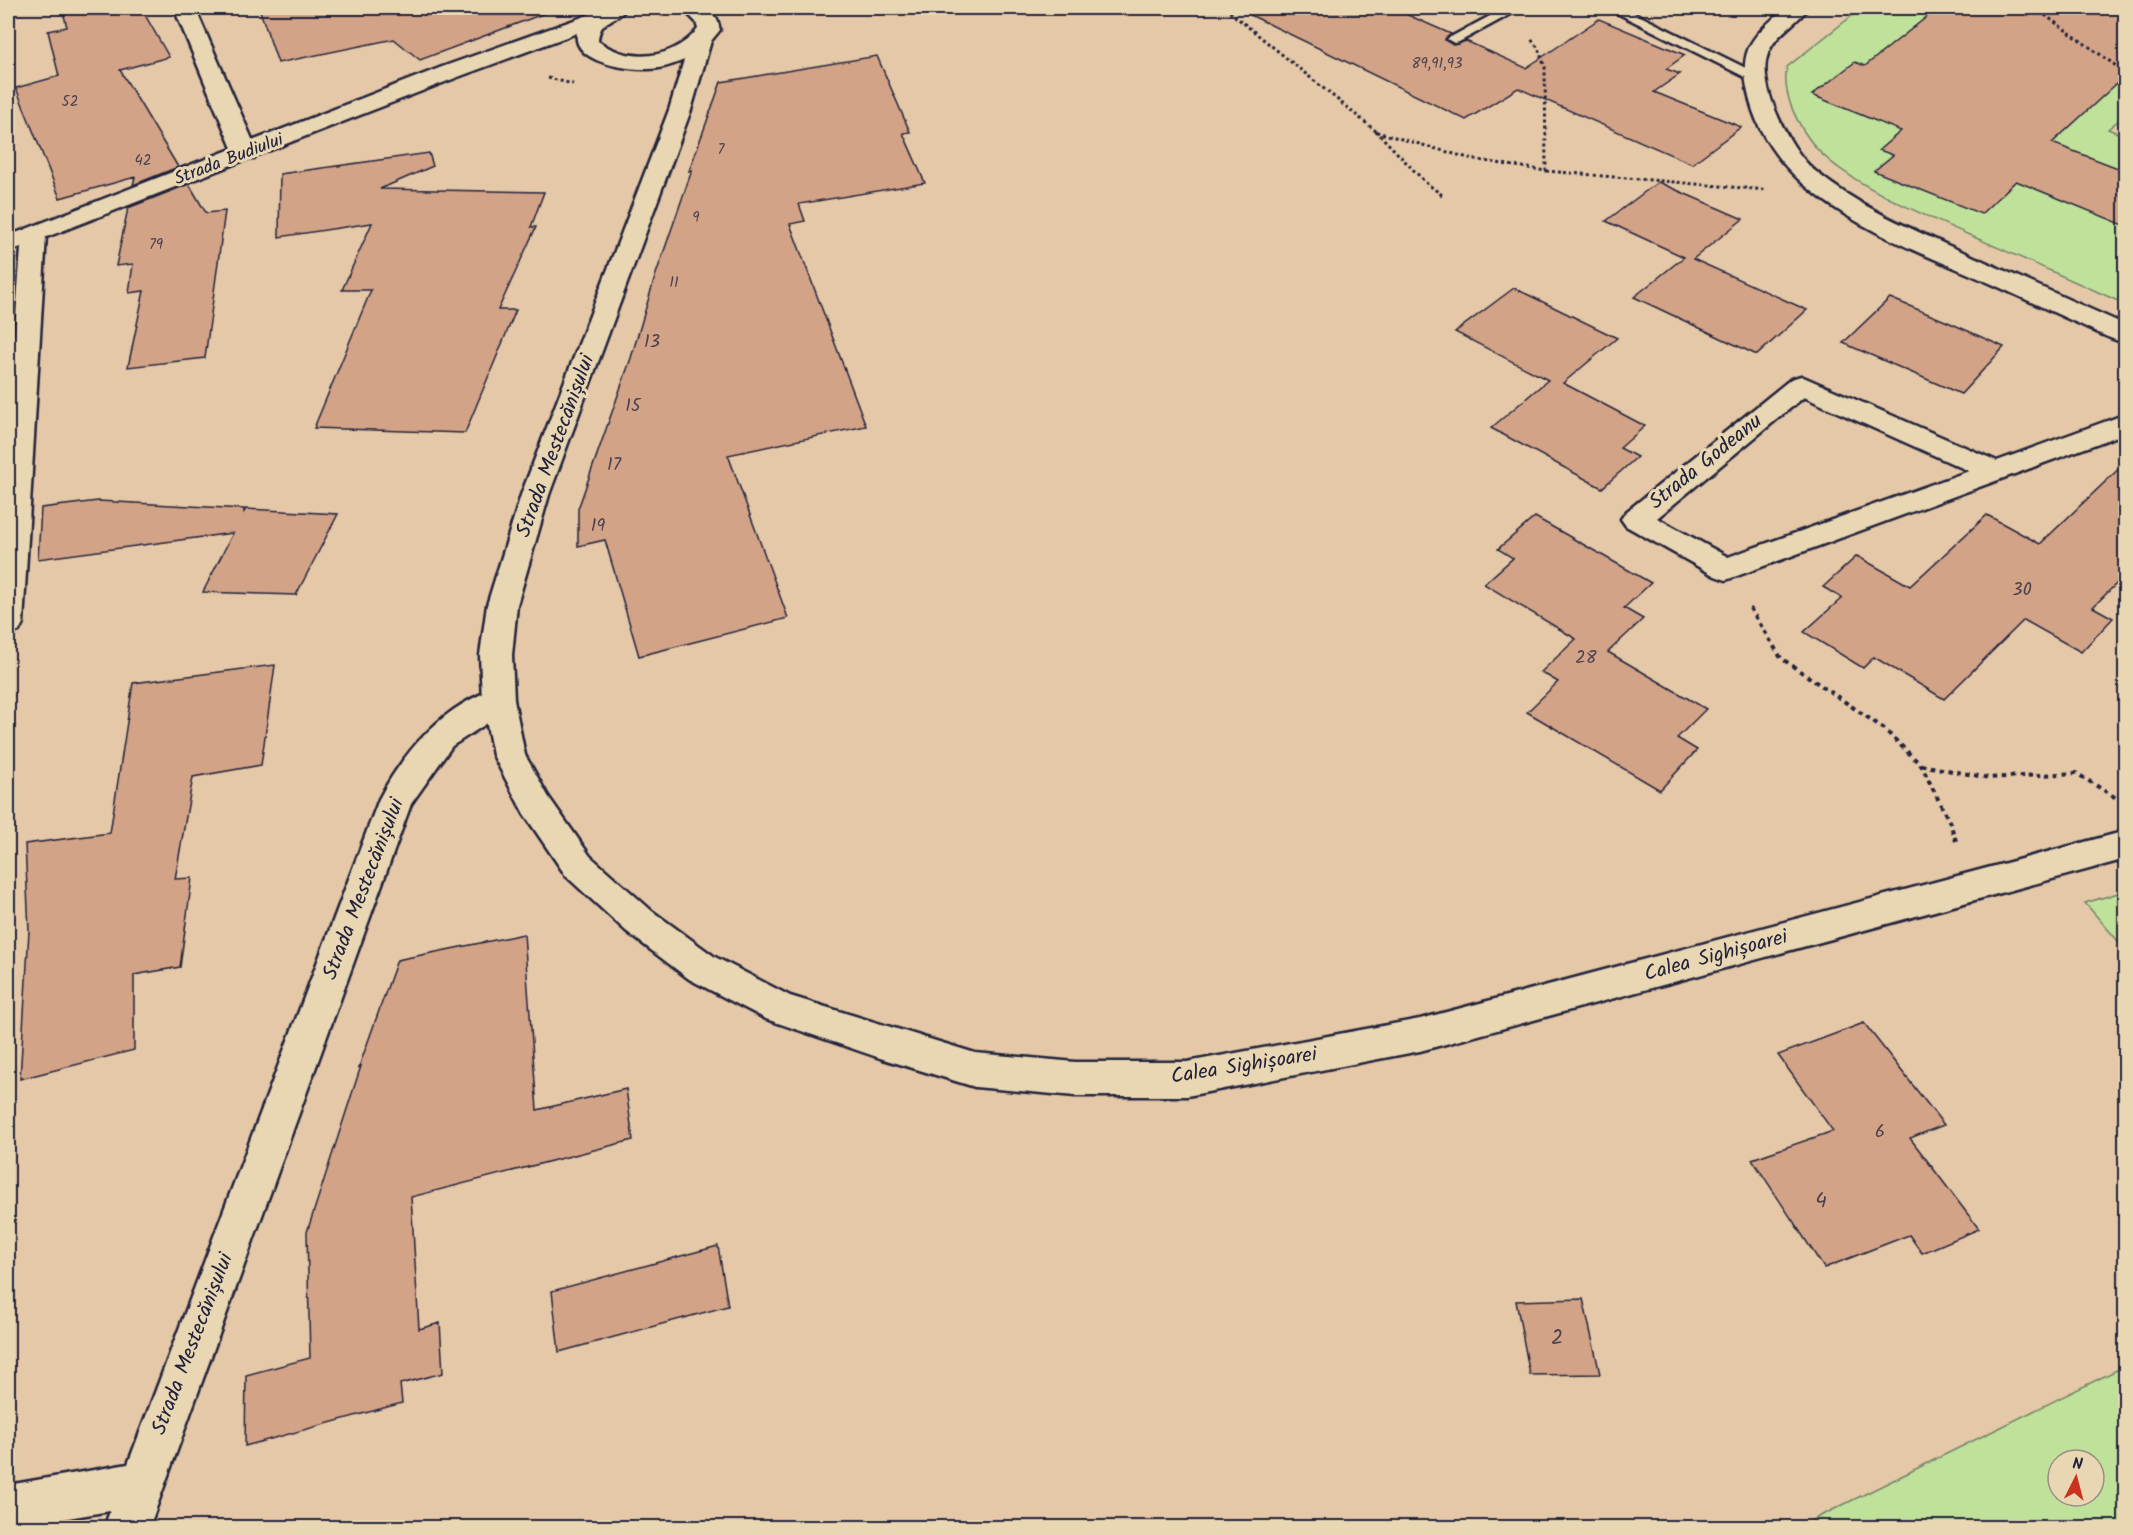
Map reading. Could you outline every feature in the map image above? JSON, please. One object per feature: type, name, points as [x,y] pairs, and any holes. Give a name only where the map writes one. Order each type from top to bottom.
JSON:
[{"type":"main road","points":[[184,8],[246,153]]},
{"type":"main road","name":"Strada Budiului","points":[[8,245],[450,72],[594,20],[616,8]]},
{"type":"main road","points":[[1797,8],[1763,39],[1755,62],[1765,115],[1804,174],[1839,201],[1913,239],[2126,335]]},
{"type":"main road","name":"Strada Mestecănișului","points":[[126,1527],[140,1484],[396,799],[440,737],[498,700],[496,656],[502,605],[535,495],[680,110],[701,42],[709,30],[703,11]]},
{"type":"main road","points":[[594,20],[586,32],[587,44],[597,53]]},
{"type":"main road","name":"Strada Budiului","points":[[450,72],[506,60],[597,53],[616,60],[639,62],[663,60],[685,53],[701,42]]},
{"type":"main road","points":[[639,62],[670,91],[680,110]]},
{"type":"main road","points":[[8,623],[34,235]]},
{"type":"main road","name":"Strada Godeanu","points":[[1996,472],[1801,385],[1636,519],[1726,570],[1996,472],[2126,423]]},
{"type":"main road","name":"Calea Sighișoarei","points":[[498,700],[509,755],[536,805],[578,866],[639,921],[702,968],[779,1008],[880,1042],[975,1070],[1075,1079],[1187,1079],[1420,1035],[2126,845]]},
{"type":"main road","points":[[8,1507],[140,1484]]},
{"type":"lane","points":[[1614,8],[1756,77]]},
{"type":"lane","points":[[1454,39],[1510,10]]},
{"type":"path","points":[[1225,8],[1377,132],[1425,182],[1442,195]]},
{"type":"path","points":[[2035,8],[2126,73]]},
{"type":"path","points":[[1510,10],[1539,48],[1548,74],[1544,122],[1546,171]]},
{"type":"path","points":[[1377,132],[1472,159],[1546,171],[1774,190]]},
{"type":"path","points":[[1750,608],[1781,658],[1883,728],[1921,765],[1950,823],[1971,887]]},
{"type":"path","points":[[1921,765],[1989,778],[2076,773],[2126,804]]},
{"type":"green space","points":[[1862,8],[2125,8],[2125,115],[2108,129],[2125,136],[2125,304],[1888,198],[1848,174],[1817,149],[1793,111],[1787,89],[1787,67]]},
{"type":"green space","points":[[2126,891],[2125,949],[2085,903]]},
{"type":"green space","points":[[2125,1366],[2125,1527],[1798,1527]]},
{"type":"building","points":[[62,8],[141,8],[169,57],[120,70],[178,167],[133,185],[135,177],[60,198],[16,88],[59,76],[48,31],[67,27]]},
{"type":"building","points":[[259,8],[547,8],[548,12],[420,60],[394,39],[278,63]]},
{"type":"building","points":[[1236,8],[1392,8],[1451,34],[1445,40],[1453,45],[1466,41],[1526,68],[1599,19],[1685,55],[1666,69],[1680,74],[1654,92],[1741,127],[1692,164],[1518,88],[1466,120]]},
{"type":"building","points":[[1938,8],[2126,8],[2126,75],[2052,143],[2126,171],[2126,226],[2016,181],[1981,214],[1874,171],[1893,155],[1879,150],[1901,131],[1812,95],[1855,62],[1865,66]]},
{"type":"building","points":[[877,56],[910,132],[903,133],[925,183],[799,204],[805,221],[790,224],[866,426],[728,455],[788,618],[639,656],[605,540],[578,546],[578,509],[631,358],[655,277],[692,170],[689,171],[721,82]]},
{"type":"building","points":[[429,153],[433,166],[380,189],[544,192],[531,227],[536,227],[498,310],[516,310],[465,433],[314,428],[371,290],[342,290],[372,223],[279,237],[280,174]]},
{"type":"building","points":[[1658,182],[1743,219],[1693,259],[1807,310],[1757,355],[1634,297],[1684,257],[1606,221]]},
{"type":"building","points":[[189,184],[206,213],[225,211],[205,358],[128,367],[144,291],[129,293],[133,264],[116,266],[128,208]]},
{"type":"building","points":[[1514,288],[1617,338],[1563,383],[1645,426],[1620,448],[1637,457],[1602,488],[1491,428],[1548,380],[1455,332]]},
{"type":"building","points":[[1890,298],[2004,347],[1961,394],[1843,343]]},
{"type":"building","points":[[2126,462],[2126,574],[2093,607],[2113,618],[2081,652],[2024,620],[1944,699],[1874,657],[1863,668],[1804,632],[1842,598],[1823,587],[1857,556],[1910,586],[1987,515],[2040,544]]},
{"type":"building","points":[[98,501],[244,509],[244,512],[246,509],[338,514],[296,595],[203,592],[233,533],[38,559],[41,508]]},
{"type":"building","points":[[1535,517],[1651,583],[1624,608],[1643,619],[1608,652],[1706,709],[1677,738],[1697,750],[1660,790],[1527,712],[1558,682],[1541,672],[1576,639],[1484,584],[1513,558],[1498,549]]},
{"type":"building","points":[[275,665],[261,765],[193,777],[175,879],[192,878],[180,967],[134,975],[134,1050],[20,1079],[29,931],[25,844],[110,833],[133,683]]},
{"type":"building","points":[[524,934],[537,1110],[626,1089],[633,1140],[411,1197],[419,1329],[440,1323],[443,1373],[400,1384],[402,1403],[245,1446],[246,1375],[310,1358],[307,1232],[361,1066],[359,1067],[397,960]]},
{"type":"building","points":[[1864,1023],[1944,1125],[1910,1138],[1979,1229],[1922,1253],[1909,1235],[1824,1268],[1752,1159],[1833,1131],[1778,1055]]},
{"type":"building","points":[[718,1246],[728,1306],[559,1352],[552,1291]]},
{"type":"building","points":[[1583,1299],[1600,1374],[1530,1375],[1516,1301]]}]
